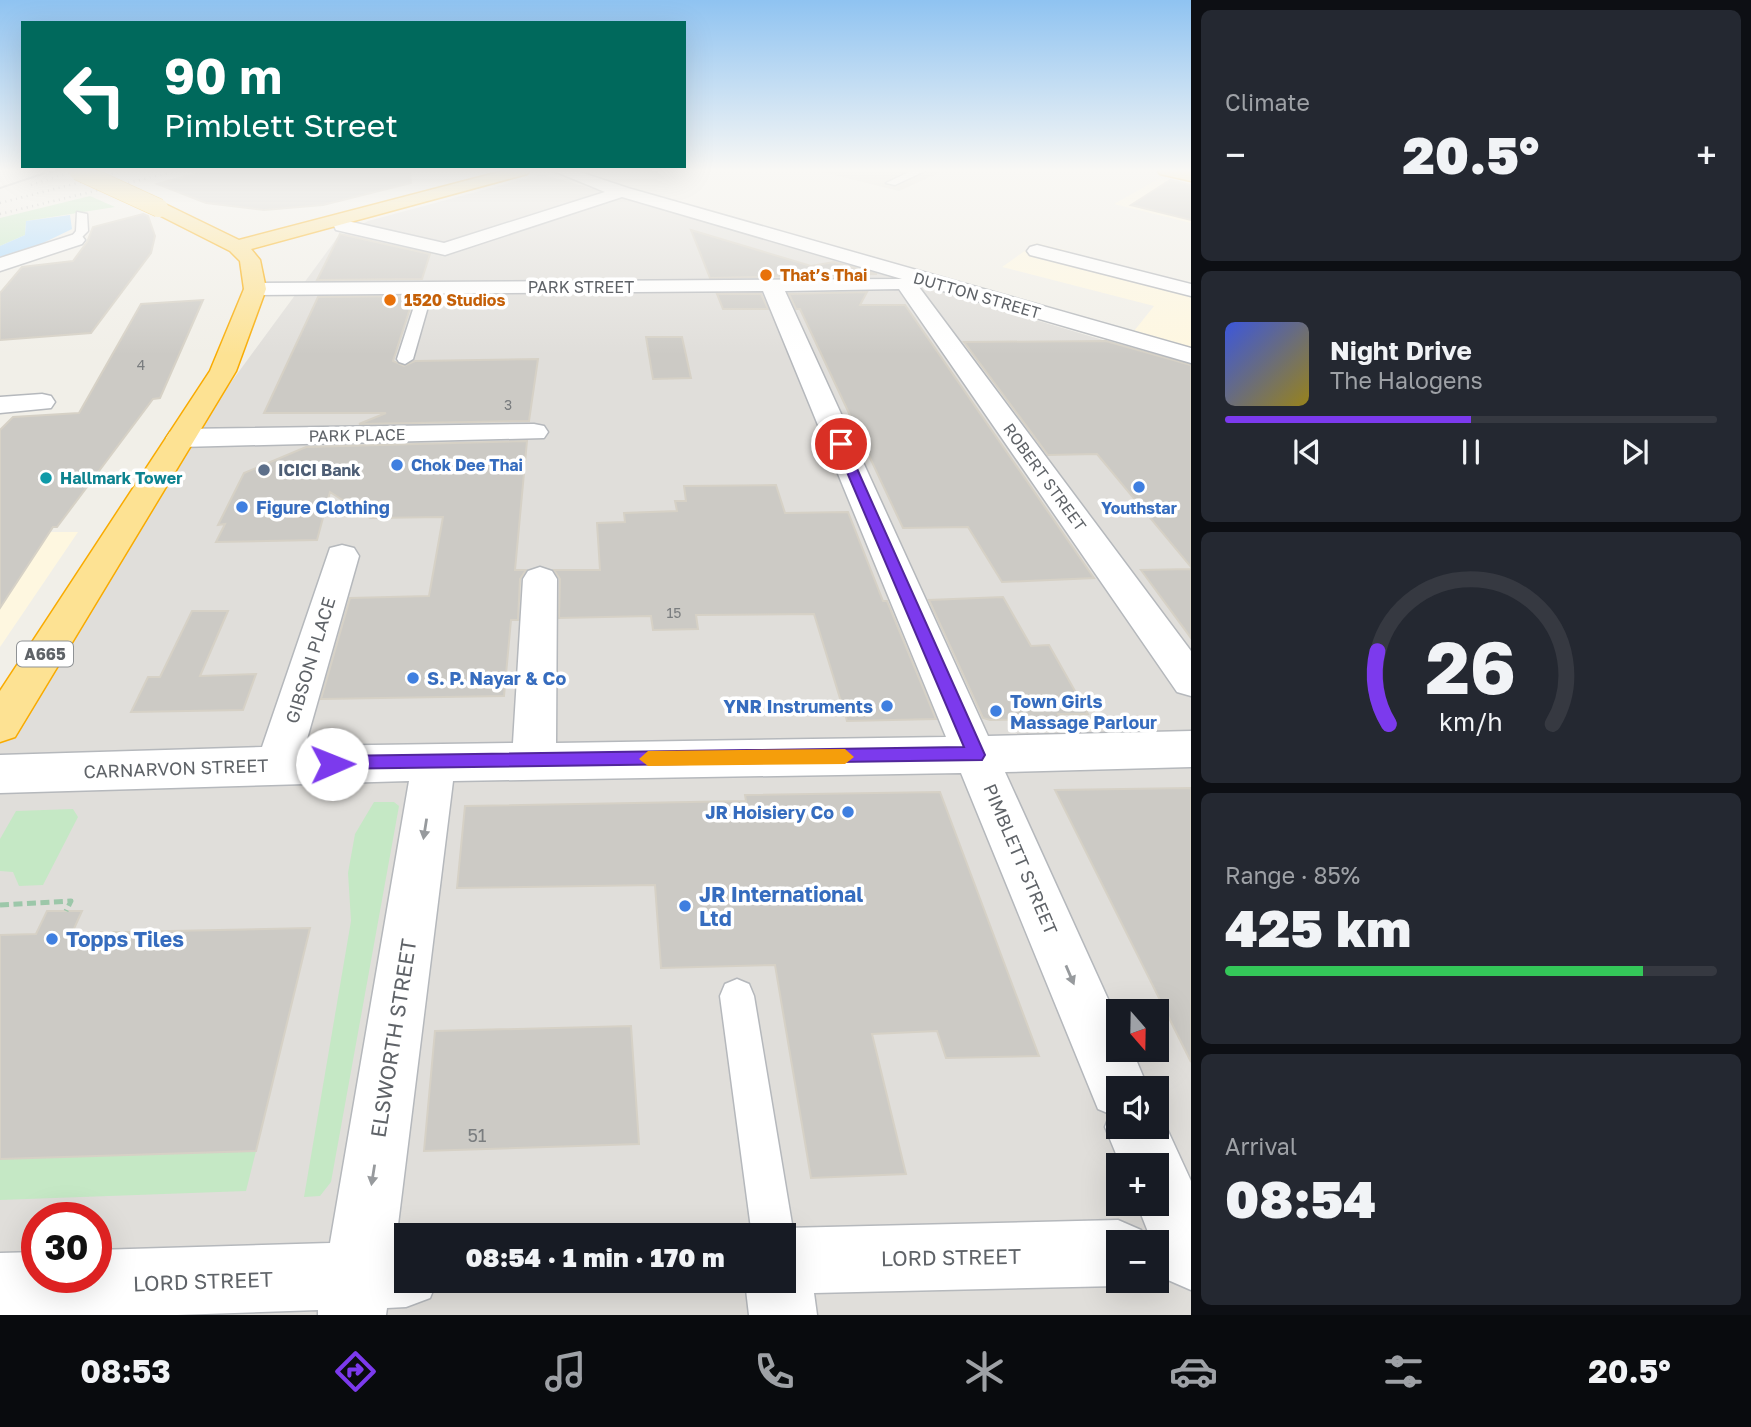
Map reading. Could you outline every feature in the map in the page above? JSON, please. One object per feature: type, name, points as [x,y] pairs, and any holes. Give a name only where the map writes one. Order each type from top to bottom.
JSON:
[{"type":"highway","points":[[211,232],[231,243],[250,260],[261,278]]},
{"type":"highway","points":[[231,243],[260,232]]},
{"type":"highway","points":[[231,243],[280,232]]},
{"type":"highway","points":[[303,250],[332,232]]},
{"type":"highway","name":"A665","points":[[0,725],[223,371],[261,278]]},
{"type":"street","points":[[371,232],[445,249],[497,232]]},
{"type":"street","name":"DUTTON STREET","points":[[754,232],[913,281],[1191,356]]},
{"type":"street","points":[[0,265],[75,240]]},
{"type":"street","points":[[435,287],[445,249]]},
{"type":"street","points":[[1037,251],[1187,280]]},
{"type":"street","name":"PARK STREET","points":[[261,278],[435,287],[913,281]]},
{"type":"street","name":"ROBERT STREET","points":[[913,281],[1191,681]]},
{"type":"street","name":"PIMBLETT STREET","points":[[771,284],[1114,1076]]},
{"type":"street","points":[[0,405],[42,402]]},
{"type":"street","name":"PARK PLACE","points":[[180,438],[534,432]]},
{"type":"street","name":"GIBSON PLACE","points":[[278,764],[342,556]]},
{"type":"street","points":[[534,759],[540,579]]},
{"type":"street","name":"CARNARVON STREET","points":[[0,774],[278,764],[976,755],[1191,749]]},
{"type":"street","name":"ELSWORTH STREET","points":[[372,1288],[434,761]]},
{"type":"street","points":[[1169,1213],[1182,1253]]},
{"type":"street","name":"LORD STREET","points":[[796,1261],[1106,1253]]},
{"type":"street","name":"LORD STREET","points":[[0,1287],[105,1300],[372,1288]]},
{"type":"street","points":[[780,1293],[783,1315]]},
{"type":"lane","points":[[75,240],[81,232]]},
{"type":"lane","points":[[405,359],[425,294],[435,287]]},
{"type":"lane","points":[[737,996],[771,1223]]},
{"type":"path","points":[[0,905],[71,901],[66,911]]},
{"type":"shaded area","points":[[347,232],[739,232],[1191,366],[1191,1315],[0,1315],[0,697],[337,238]]},
{"type":"shaded area","points":[[1036,243],[1191,285],[1191,348],[1134,331],[1154,306],[1002,267]]},
{"type":"shaded area","points":[[0,532],[78,532],[0,647]]},
{"type":"green space","points":[[0,232],[25,232],[25,235],[0,246]]},
{"type":"green space","points":[[374,802],[394,802],[399,806],[331,1182],[320,1196],[304,1197],[351,921],[348,873],[355,834]]},
{"type":"green space","points":[[73,809],[78,817],[43,885],[19,886],[13,872],[0,871],[0,839],[16,811]]},
{"type":"green space","points":[[256,1151],[246,1191],[0,1200],[0,1159]]},
{"type":"water","points":[[25,232],[65,232],[41,244],[0,257],[0,246],[25,235]]},
{"type":"building","points":[[91,232],[154,232],[155,236],[151,253],[91,333],[0,340],[0,293],[22,267],[73,261]]},
{"type":"building","points":[[692,232],[811,266],[834,262],[877,274],[710,278]]},
{"type":"building","points":[[340,234],[430,254],[422,279],[317,280]]},
{"type":"building","points":[[867,292],[860,305],[905,305],[1094,578],[1002,582],[968,527],[903,528],[800,309],[796,309],[789,294]]},
{"type":"building","points":[[717,294],[761,294],[768,309],[723,309]]},
{"type":"building","points":[[414,296],[393,361],[404,366],[415,361],[538,359],[529,421],[359,424],[386,413],[264,413],[318,297]]},
{"type":"building","points":[[203,300],[160,398],[153,399],[57,527],[53,527],[0,608],[0,430],[13,417],[79,413],[141,304]]},
{"type":"building","points":[[646,337],[682,337],[691,378],[653,379]]},
{"type":"building","points":[[1106,341],[1191,365],[1191,567],[1097,454],[1048,455],[964,342]]},
{"type":"building","points":[[527,441],[515,570],[526,570],[520,579],[518,620],[511,620],[504,696],[321,699],[350,598],[429,596],[443,517],[370,518],[330,492],[317,540],[216,542],[225,524],[218,525],[244,473],[306,447]]},
{"type":"building","points":[[776,485],[785,513],[848,512],[883,601],[887,601],[936,719],[847,721],[814,614],[696,615],[698,629],[653,630],[651,616],[559,618],[560,579],[554,570],[600,570],[597,523],[625,522],[624,513],[677,511],[675,501],[686,501],[684,486]]},
{"type":"building","points":[[1191,569],[1191,638],[1141,570]]},
{"type":"building","points":[[1003,597],[1031,646],[1049,645],[1088,714],[1058,714],[1060,719],[983,718],[929,600]]},
{"type":"building","points":[[192,611],[228,611],[200,676],[256,674],[243,710],[131,712],[148,677],[160,677]]},
{"type":"building","points":[[1191,788],[1191,1062],[1169,1018],[1169,999],[1160,999],[1055,790]]},
{"type":"building","points":[[940,792],[1039,1056],[946,1058],[937,1031],[872,1034],[906,1174],[811,1178],[775,965],[661,968],[655,885],[457,888],[465,806],[746,801],[745,795]]},
{"type":"building","points":[[47,911],[82,911],[72,933],[310,928],[256,1151],[0,1159],[0,935],[36,934]]},
{"type":"building","points":[[631,1026],[639,1144],[424,1151],[435,1031]]},
{"type":"slow traffic","points":[[648,759],[845,757]]},
{"type":"place","name":"That’s Thai","points":[[766,275]]},
{"type":"place","name":"1520 Studios","points":[[390,300]]},
{"type":"place","name":"Chok Dee Thai","points":[[397,465]]},
{"type":"place","name":"ICICI Bank","points":[[264,470]]},
{"type":"place","name":"Hallmark Tower","points":[[46,478]]},
{"type":"place","name":"Youthstar","points":[[1139,487]]},
{"type":"place","name":"Figure Clothing","points":[[242,507]]},
{"type":"place","name":"S. P. Nayar & Co","points":[[413,678]]},
{"type":"place","name":"YNR Instruments","points":[[887,706]]},
{"type":"place","name":"Town Girls Massage Parlour","points":[[996,711]]},
{"type":"place","name":"JR Hoisiery Co","points":[[848,812]]},
{"type":"place","name":"JR International Ltd","points":[[685,906]]},
{"type":"place","name":"Topps Tiles","points":[[52,939]]},
{"type":"route","points":[[332,764],[534,759],[976,755],[841,444]]}]
